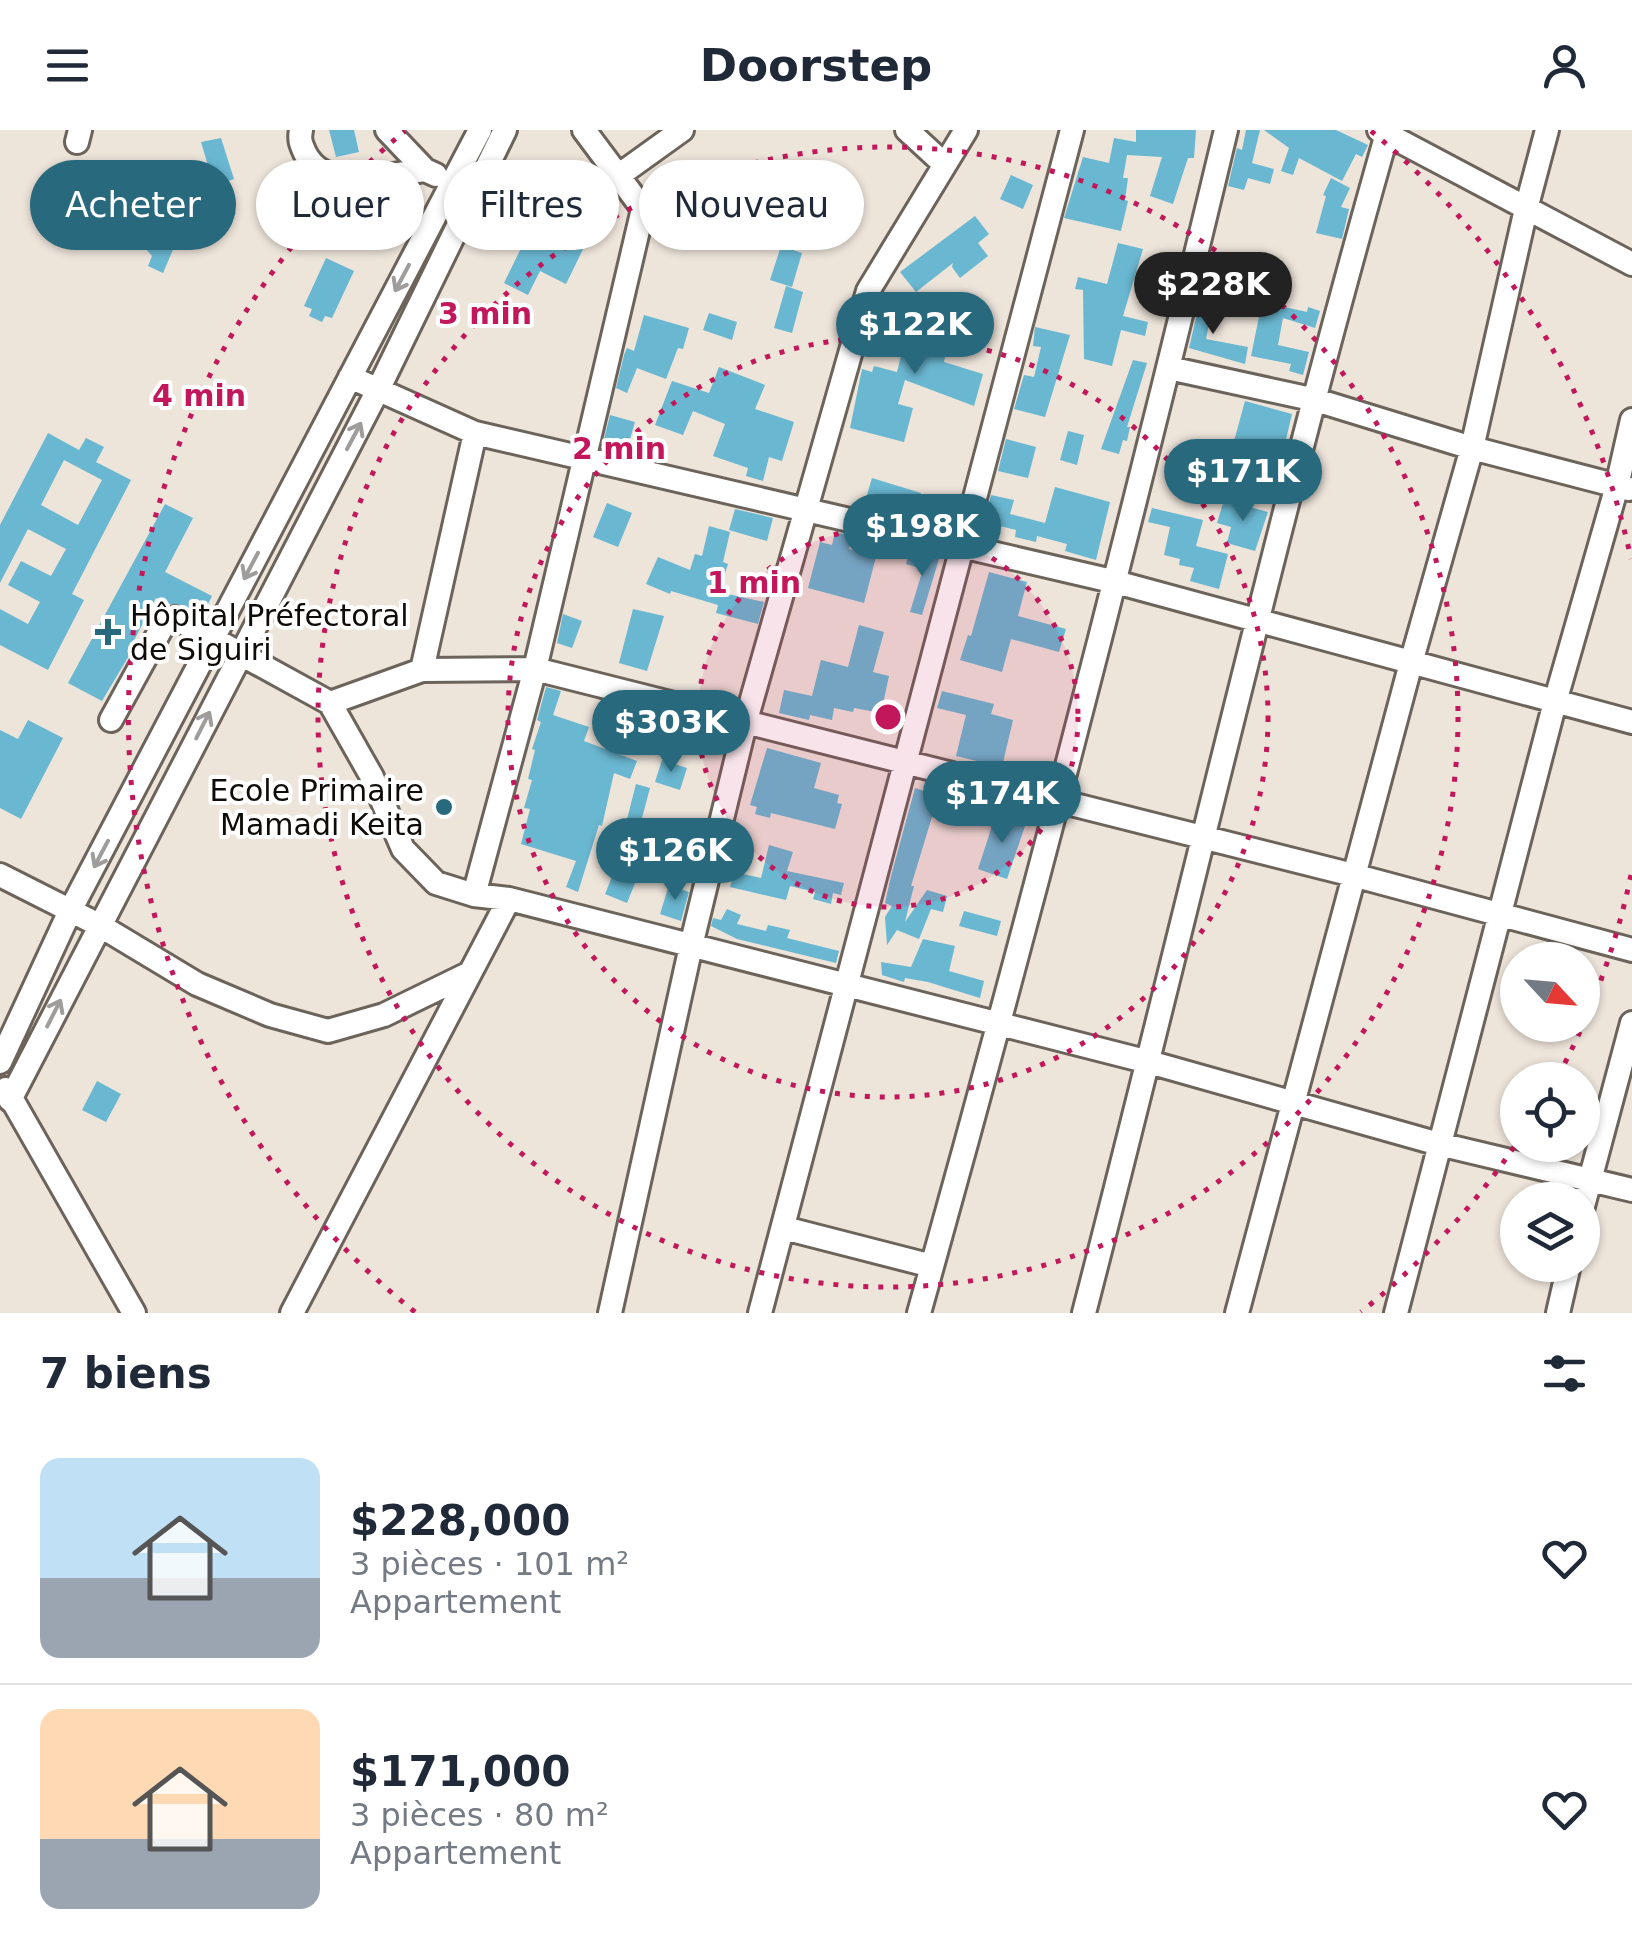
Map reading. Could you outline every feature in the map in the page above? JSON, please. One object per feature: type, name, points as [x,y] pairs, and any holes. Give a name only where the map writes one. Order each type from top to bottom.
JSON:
[{"type":"street","points":[[302,130],[299,140],[312,167],[340,180],[426,170]]},
{"type":"street","points":[[387,130],[426,170],[444,180]]},
{"type":"street","points":[[464,160],[480,130]]},
{"type":"street","points":[[10,1100],[378,390],[505,130]]},
{"type":"street","points":[[584,130],[606,160]]},
{"type":"street","points":[[619,175],[682,130]]},
{"type":"street","points":[[908,130],[944,164]]},
{"type":"street","points":[[610,1313],[691,946],[746,720],[868,291],[966,130]]},
{"type":"street","points":[[760,1313],[1072,130]]},
{"type":"street","points":[[919,1313],[1057,800],[1226,130]]},
{"type":"street","points":[[1237,1313],[1472,448],[1547,130]]},
{"type":"street","points":[[1084,1313],[1150,1062],[1256,620],[1385,131],[1632,264]]},
{"type":"street","points":[[474,895],[534,668],[643,208],[619,177]]},
{"type":"street","points":[[0,1062],[70,911],[444,199]]},
{"type":"street","points":[[1169,368],[1316,400],[1472,448],[1624,488]]},
{"type":"street","points":[[350,377],[475,433],[1112,581],[1632,722]]},
{"type":"street","points":[[1396,1313],[1555,702],[1624,488],[1632,420]]},
{"type":"street","points":[[422,670],[475,433]]},
{"type":"street","points":[[111,720],[166,620],[175,618],[330,704],[372,777],[403,850],[436,882],[474,895],[509,899],[1150,1062],[1439,1144],[1632,1190]]},
{"type":"street","points":[[330,704],[422,670],[534,668],[1353,875],[1632,950]]},
{"type":"street","points":[[0,874],[100,924],[197,984],[270,1015],[328,1031],[384,1015],[470,973]]},
{"type":"street","points":[[292,1313],[509,899]]},
{"type":"street","points":[[1590,1180],[1632,1022]]},
{"type":"street","points":[[0,1072],[10,1100],[134,1313]]},
{"type":"street","points":[[784,1228],[932,1266]]},
{"type":"street","points":[[1558,1313],[1565,1282]]},
{"type":"building","points":[[329,130],[354,130],[359,152],[336,157]]},
{"type":"building","points":[[1136,130],[1196,130],[1194,158],[1188,158],[1173,204],[1150,196],[1162,157],[1127,155],[1123,178],[1128,178],[1128,201],[1121,231],[1064,218],[1083,157],[1109,163],[1114,138],[1136,142]]},
{"type":"building","points":[[1246,130],[1260,130],[1252,163],[1274,169],[1270,184],[1248,178],[1244,190],[1228,186],[1237,148],[1242,150]]},
{"type":"building","points":[[1264,130],[1336,130],[1368,145],[1362,157],[1356,154],[1342,181],[1299,158],[1293,175],[1281,171],[1289,148]]},
{"type":"building","points":[[221,138],[228,160],[206,160],[201,142]]},
{"type":"building","points":[[1011,175],[1033,185],[1023,209],[1000,199]]},
{"type":"building","points":[[1331,178],[1350,188],[1341,207],[1349,209],[1342,239],[1316,233],[1326,196],[1323,195]]},
{"type":"building","points":[[975,216],[989,234],[978,243],[988,256],[960,278],[953,263],[916,292],[900,272]]},
{"type":"building","points":[[1118,243],[1143,249],[1123,316],[1148,322],[1145,336],[1121,330],[1112,366],[1084,359],[1083,290],[1075,289],[1078,277],[1107,284]]},
{"type":"building","points":[[147,250],[173,250],[163,273],[148,266],[152,256]]},
{"type":"building","points":[[520,250],[583,250],[566,284],[540,271],[528,295],[504,283]]},
{"type":"building","points":[[780,250],[802,253],[792,287],[770,280]]},
{"type":"building","points":[[326,258],[354,271],[332,318],[325,316],[322,322],[309,316],[312,309],[304,306]]},
{"type":"building","points":[[1235,269],[1260,275],[1253,303],[1228,297]]},
{"type":"building","points":[[786,286],[803,292],[792,333],[774,328]]},
{"type":"building","points":[[945,295],[972,301],[965,328],[952,324],[944,362],[983,374],[974,406],[905,380],[898,404],[913,408],[904,442],[850,428],[862,369],[872,372],[874,366],[897,372],[908,328],[934,335]]},
{"type":"building","points":[[1201,296],[1214,299],[1206,339],[1248,347],[1245,364],[1189,348]]},
{"type":"building","points":[[1262,302],[1320,311],[1315,328],[1283,318],[1278,345],[1309,352],[1303,375],[1289,371],[1291,364],[1251,356]]},
{"type":"building","points":[[709,313],[737,322],[732,340],[703,330]]},
{"type":"building","points":[[644,315],[689,328],[683,349],[678,348],[666,379],[637,368],[627,393],[616,388],[624,355],[627,348],[634,351]]},
{"type":"building","points":[[1035,327],[1070,335],[1045,417],[1014,409],[1024,375],[1034,377],[1041,347],[1033,346]]},
{"type":"building","points":[[1133,360],[1147,363],[1127,427],[1127,441],[1123,440],[1119,454],[1101,449]]},
{"type":"building","points":[[719,367],[765,385],[755,409],[794,422],[782,461],[769,457],[763,481],[746,476],[748,468],[713,456],[725,424],[693,411],[683,435],[655,425],[672,381],[709,393]]},
{"type":"building","points":[[1245,401],[1292,414],[1284,448],[1267,444],[1261,466],[1223,457],[1228,440],[1234,441]]},
{"type":"building","points":[[610,415],[635,422],[628,446],[604,439]]},
{"type":"building","points":[[1068,431],[1084,435],[1077,465],[1060,460]]},
{"type":"building","points":[[48,433],[79,450],[86,438],[104,447],[96,462],[131,480],[72,594],[84,600],[48,670],[0,645],[0,609],[28,624],[40,602],[8,585],[21,561],[51,576],[66,549],[28,529],[0,583],[0,525]],"holes":[[[64,460],[102,480],[78,525],[41,505]]]},
{"type":"building","points":[[1006,439],[1036,447],[1028,478],[998,471]]},
{"type":"building","points":[[1198,462],[1230,469],[1224,494],[1193,487]]},
{"type":"building","points":[[872,478],[921,493],[915,512],[866,498]]},
{"type":"building","points":[[1055,487],[1110,502],[1096,560],[1065,551],[1067,544],[1037,536],[1036,542],[1015,537],[1016,530],[984,522],[991,495],[1014,500],[1010,514],[1045,523]]},
{"type":"building","points":[[1224,500],[1268,512],[1255,551],[1227,543],[1231,527],[1217,523]]},
{"type":"building","points":[[607,503],[632,513],[618,547],[593,537]]},
{"type":"building","points":[[165,504],[193,518],[165,572],[212,596],[202,616],[156,598],[102,701],[68,683]]},
{"type":"building","points":[[1152,508],[1203,520],[1196,546],[1228,554],[1219,589],[1190,581],[1194,568],[1179,565],[1180,559],[1164,555],[1170,527],[1148,522]]},
{"type":"building","points":[[735,509],[773,518],[767,541],[729,530]]},
{"type":"building","points":[[709,526],[730,532],[723,562],[728,564],[719,592],[764,602],[758,624],[716,613],[718,605],[646,584],[658,557],[690,570],[695,554],[702,556]]},
{"type":"building","points":[[835,532],[852,536],[849,549],[876,557],[864,603],[808,588],[820,542],[832,545]]},
{"type":"building","points":[[910,550],[939,559],[922,615],[910,612],[923,569],[906,564]]},
{"type":"building","points":[[989,572],[1027,582],[1018,616],[1066,629],[1059,652],[1011,639],[1002,672],[960,660]]},
{"type":"building","points":[[633,609],[664,616],[647,671],[619,663]]},
{"type":"building","points":[[563,614],[582,621],[572,648],[557,643]]},
{"type":"building","points":[[859,625],[884,632],[873,672],[889,676],[881,713],[834,708],[832,720],[810,715],[809,720],[779,713],[784,690],[812,696],[821,660],[848,667]]},
{"type":"building","points":[[546,687],[561,691],[553,715],[589,727],[584,741],[637,761],[630,779],[614,773],[602,826],[599,825],[578,892],[566,887],[576,861],[521,844],[530,809],[524,808],[532,780],[528,779],[535,750],[532,749]]},
{"type":"building","points":[[942,691],[994,704],[991,714],[1013,720],[1002,767],[956,756],[966,715],[937,708]]},
{"type":"building","points":[[28,720],[63,738],[21,819],[0,808],[0,730],[18,739]]},
{"type":"building","points":[[767,748],[821,763],[814,788],[839,795],[837,803],[842,804],[835,829],[771,813],[770,818],[755,814],[757,807],[750,805]]},
{"type":"building","points":[[662,760],[687,768],[680,790],[655,782]]},
{"type":"building","points":[[636,784],[650,788],[639,829],[625,827]]},
{"type":"building","points":[[926,787],[946,797],[940,819],[932,817],[911,886],[905,922],[927,890],[947,896],[943,912],[931,909],[919,939],[897,930],[887,945],[885,917],[892,906],[885,903],[891,876],[915,788],[924,791]]},
{"type":"building","points":[[996,814],[1026,823],[1007,879],[978,869]]},
{"type":"building","points":[[769,845],[793,852],[787,871],[844,883],[841,895],[833,893],[831,904],[813,899],[815,892],[790,886],[786,900],[730,887],[734,872],[761,878]]},
{"type":"building","points":[[620,857],[642,866],[627,903],[605,894]]},
{"type":"building","points":[[669,885],[689,892],[681,921],[660,914]]},
{"type":"building","points":[[727,909],[741,915],[737,924],[766,931],[768,925],[790,930],[787,938],[839,951],[836,963],[737,939],[711,926],[713,918],[721,920]]},
{"type":"building","points":[[964,911],[1001,921],[997,936],[959,926]]},
{"type":"building","points":[[923,939],[955,946],[949,971],[984,981],[980,998],[928,982],[905,978],[904,982],[882,975],[881,962],[911,967]]},
{"type":"building","points":[[97,1081],[121,1094],[106,1122],[82,1110]]},
{"type":"place","name":"Hôpital Préfectoral de Siguiri","points":[[108,632]]},
{"type":"place","name":"Ecole Primaire Mamadi Keita","points":[[444,807]]}]
